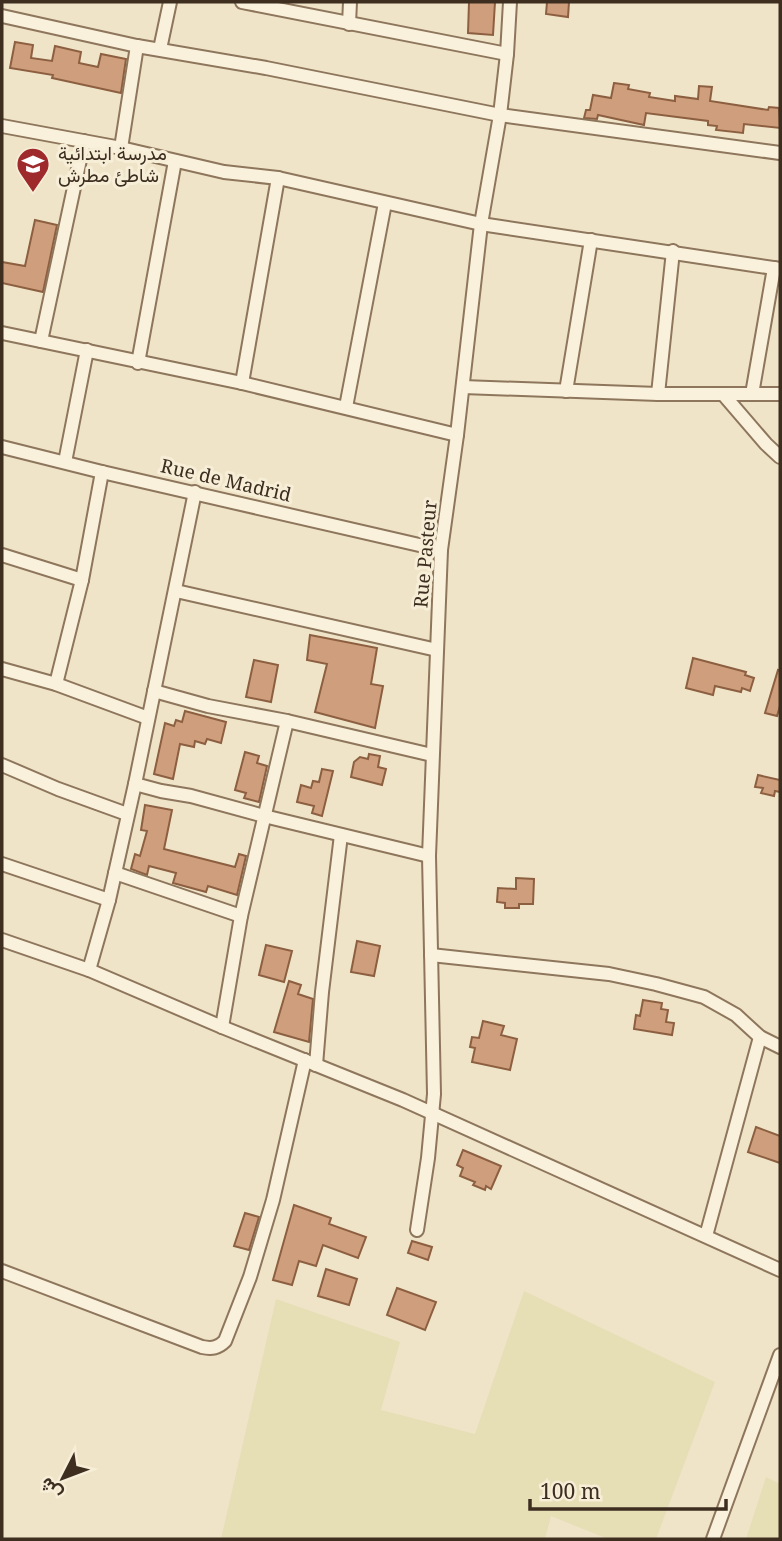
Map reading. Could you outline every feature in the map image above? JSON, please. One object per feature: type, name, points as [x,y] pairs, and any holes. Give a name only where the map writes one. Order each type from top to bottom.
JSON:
[{"type":"street","points":[[160,50],[170,2]]},
{"type":"street","points":[[242,2],[507,54]]},
{"type":"street","points":[[349,24],[350,2]]},
{"type":"street","name":"Rue Pasteur","points":[[417,1230],[429,1158],[433,1113],[429,856],[441,550],[481,224],[500,115],[510,2]]},
{"type":"street","points":[[2,16],[137,46],[266,68],[500,115],[780,153]]},
{"type":"street","points":[[121,148],[137,46]]},
{"type":"street","points":[[2,126],[121,148],[224,172],[278,178],[481,224],[777,268],[752,394]]},
{"type":"street","points":[[41,341],[85,141]]},
{"type":"street","points":[[138,363],[175,161]]},
{"type":"street","points":[[242,383],[278,178]]},
{"type":"street","points":[[346,407],[385,203]]},
{"type":"street","points":[[566,391],[591,240]]},
{"type":"street","points":[[658,394],[673,251]]},
{"type":"street","points":[[2,333],[242,383],[457,435]]},
{"type":"street","points":[[65,462],[87,351]]},
{"type":"street","points":[[463,387],[658,394],[780,394]]},
{"type":"street","points":[[723,394],[780,457]]},
{"type":"street","name":"Rue de Madrid","points":[[2,447],[441,550]]},
{"type":"street","points":[[56,684],[82,580],[102,472]]},
{"type":"street","points":[[89,970],[109,900],[135,784],[195,492]]},
{"type":"street","points":[[2,555],[82,580]]},
{"type":"street","points":[[176,591],[437,650]]},
{"type":"street","points":[[2,669],[56,684],[148,718]]},
{"type":"street","points":[[154,691],[208,706],[287,721],[432,755]]},
{"type":"street","points":[[222,1027],[241,916],[287,721]]},
{"type":"street","points":[[2,769],[127,814]]},
{"type":"street","points":[[135,784],[429,856]]},
{"type":"street","points":[[2,1271],[202,1347],[221,1346],[250,1277],[310,1063],[341,835]]},
{"type":"street","points":[[2,863],[109,900]]},
{"type":"street","points":[[115,873],[241,916]]},
{"type":"street","points":[[2,940],[89,970],[433,1113],[780,1270]]},
{"type":"street","points":[[431,955],[609,974],[656,984],[704,997],[736,1015],[760,1037],[780,1047]]},
{"type":"street","points":[[706,1237],[760,1037]]},
{"type":"street","points":[[713,1539],[780,1355]]},
{"type":"shaded area","points":[[524,1291],[715,1382],[656,1539],[608,1539],[551,1516],[545,1539],[221,1539],[276,1299],[400,1342],[381,1410],[475,1434]]},
{"type":"shaded area","points":[[766,1477],[780,1484],[780,1539],[746,1539]]},
{"type":"building","points":[[469,2],[495,2],[493,35],[468,33]]},
{"type":"building","points":[[547,2],[569,2],[568,17],[546,14]]},
{"type":"building","points":[[15,42],[33,45],[31,58],[52,61],[55,46],[81,52],[79,63],[98,67],[101,54],[126,59],[121,93],[52,78],[53,75],[10,68]]},
{"type":"building","points":[[614,83],[650,93],[649,97],[675,101],[675,96],[698,99],[699,86],[712,87],[710,101],[768,110],[769,107],[779,108],[780,128],[744,124],[743,133],[716,130],[717,126],[708,125],[708,121],[646,113],[644,125],[598,115],[597,119],[584,118],[586,110],[590,110],[593,95],[611,98]]},
{"type":"building","points":[[35,220],[57,225],[43,292],[2,283],[2,262],[25,266]]},
{"type":"building","points":[[310,635],[377,648],[371,684],[383,686],[375,728],[315,712],[327,664],[307,660]]},
{"type":"building","points":[[693,658],[746,672],[745,675],[754,678],[750,691],[742,688],[741,692],[715,686],[713,695],[686,688]]},
{"type":"building","points":[[254,660],[278,665],[271,702],[246,697]]},
{"type":"building","points":[[778,670],[780,706],[777,716],[765,713]]},
{"type":"building","points":[[185,711],[226,722],[221,743],[207,739],[205,744],[195,741],[194,747],[180,744],[173,779],[154,774],[165,723],[174,726],[176,720],[182,722]]},
{"type":"building","points":[[245,752],[259,756],[257,763],[267,766],[259,802],[244,798],[246,793],[235,790]]},
{"type":"building","points":[[369,754],[380,756],[378,767],[386,769],[382,785],[351,777],[354,762],[360,757],[368,759]]},
{"type":"building","points":[[322,769],[333,771],[322,816],[312,813],[314,806],[297,802],[301,785],[311,788],[313,781],[319,782]]},
{"type":"building","points":[[758,775],[780,780],[780,792],[775,791],[774,796],[761,793],[763,788],[755,787]]},
{"type":"building","points":[[145,805],[172,810],[164,849],[235,867],[239,854],[246,856],[237,895],[208,886],[206,892],[173,883],[176,873],[149,866],[147,875],[131,869],[135,854],[140,856],[147,831],[141,830]]},
{"type":"building","points":[[516,878],[534,879],[533,904],[505,908],[505,903],[497,902],[498,888],[516,889]]},
{"type":"building","points":[[357,941],[380,946],[374,976],[351,972]]},
{"type":"building","points":[[266,945],[292,951],[284,982],[259,975]]},
{"type":"building","points":[[289,981],[301,985],[298,994],[313,999],[309,1042],[274,1032]]},
{"type":"building","points":[[643,1000],[662,1003],[661,1009],[668,1010],[666,1022],[674,1023],[672,1035],[634,1029],[636,1015],[640,1016]]},
{"type":"building","points":[[483,1021],[504,1026],[501,1035],[517,1039],[510,1070],[472,1062],[475,1048],[470,1047],[472,1037],[479,1038]]},
{"type":"building","points":[[756,1127],[780,1136],[780,1163],[748,1152]]},
{"type":"building","points":[[463,1150],[501,1166],[491,1189],[486,1186],[485,1190],[473,1185],[475,1182],[460,1176],[463,1168],[457,1165]]},
{"type":"building","points":[[294,1205],[331,1218],[329,1224],[366,1237],[358,1258],[323,1245],[316,1266],[299,1261],[292,1285],[273,1280]]},
{"type":"building","points":[[245,1213],[259,1217],[249,1250],[234,1246]]},
{"type":"building","points":[[412,1241],[432,1247],[428,1260],[408,1253]]},
{"type":"building","points":[[326,1269],[357,1279],[349,1305],[318,1296]]},
{"type":"building","points":[[397,1288],[436,1302],[425,1330],[387,1315]]},
{"type":"place","name":"مدرسة ابتدائية شاطئ مطرش","points":[[33,194]]}]
